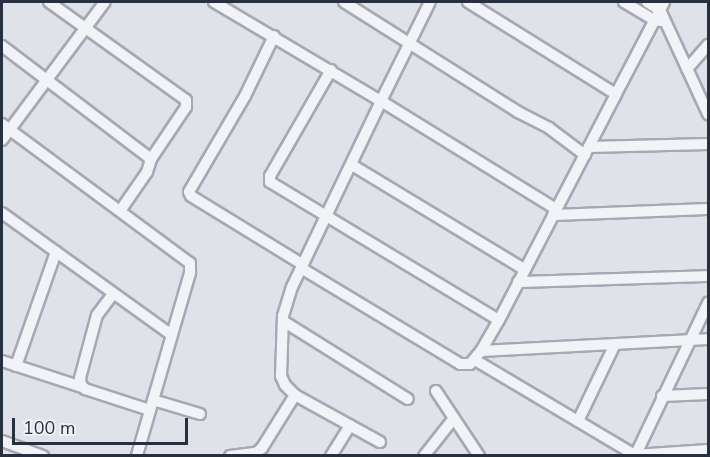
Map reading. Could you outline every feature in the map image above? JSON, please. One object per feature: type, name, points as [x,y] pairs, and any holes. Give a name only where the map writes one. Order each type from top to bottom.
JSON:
[{"type":"street","points":[[49,2],[82,28],[186,100],[186,107],[152,159],[147,172],[120,211]]},
{"type":"street","points":[[2,140],[5,127],[105,2]]},
{"type":"street","points":[[214,2],[331,70],[555,212],[708,209]]},
{"type":"street","points":[[344,2],[518,112],[587,151],[708,144]]},
{"type":"street","points":[[380,442],[295,395],[285,386],[281,376],[283,321],[287,300],[302,266],[430,2]]},
{"type":"street","points":[[468,2],[616,94]]},
{"type":"street","points":[[624,2],[659,21],[687,69],[708,114]]},
{"type":"street","points":[[274,36],[245,96],[189,192],[191,196],[460,364],[470,364],[478,356],[499,320],[616,94],[659,21],[662,6],[647,2]]},
{"type":"street","points":[[687,69],[708,45]]},
{"type":"street","points":[[2,46],[152,159]]},
{"type":"street","points":[[331,70],[269,180],[326,217],[499,320]]},
{"type":"street","points":[[5,127],[190,263],[137,456]]},
{"type":"street","points":[[352,165],[525,269]]},
{"type":"street","points":[[2,213],[172,335]]},
{"type":"street","points":[[16,366],[56,252]]},
{"type":"street","points":[[518,282],[708,276]]},
{"type":"street","points":[[82,387],[80,378],[97,315],[113,294]]},
{"type":"street","points":[[635,455],[708,303]]},
{"type":"street","points":[[283,321],[408,399]]},
{"type":"street","points":[[478,356],[615,344],[708,339]]},
{"type":"street","points":[[578,421],[615,344]]},
{"type":"street","points":[[478,356],[635,455],[708,450]]},
{"type":"street","points":[[2,361],[82,387],[151,405],[200,414]]},
{"type":"street","points":[[436,391],[479,456]]},
{"type":"street","points":[[662,396],[708,394]]},
{"type":"street","points":[[230,456],[259,451],[295,395]]},
{"type":"street","points":[[424,456],[454,418]]},
{"type":"street","points":[[331,456],[350,425]]},
{"type":"street","points":[[2,441],[44,456]]}]
